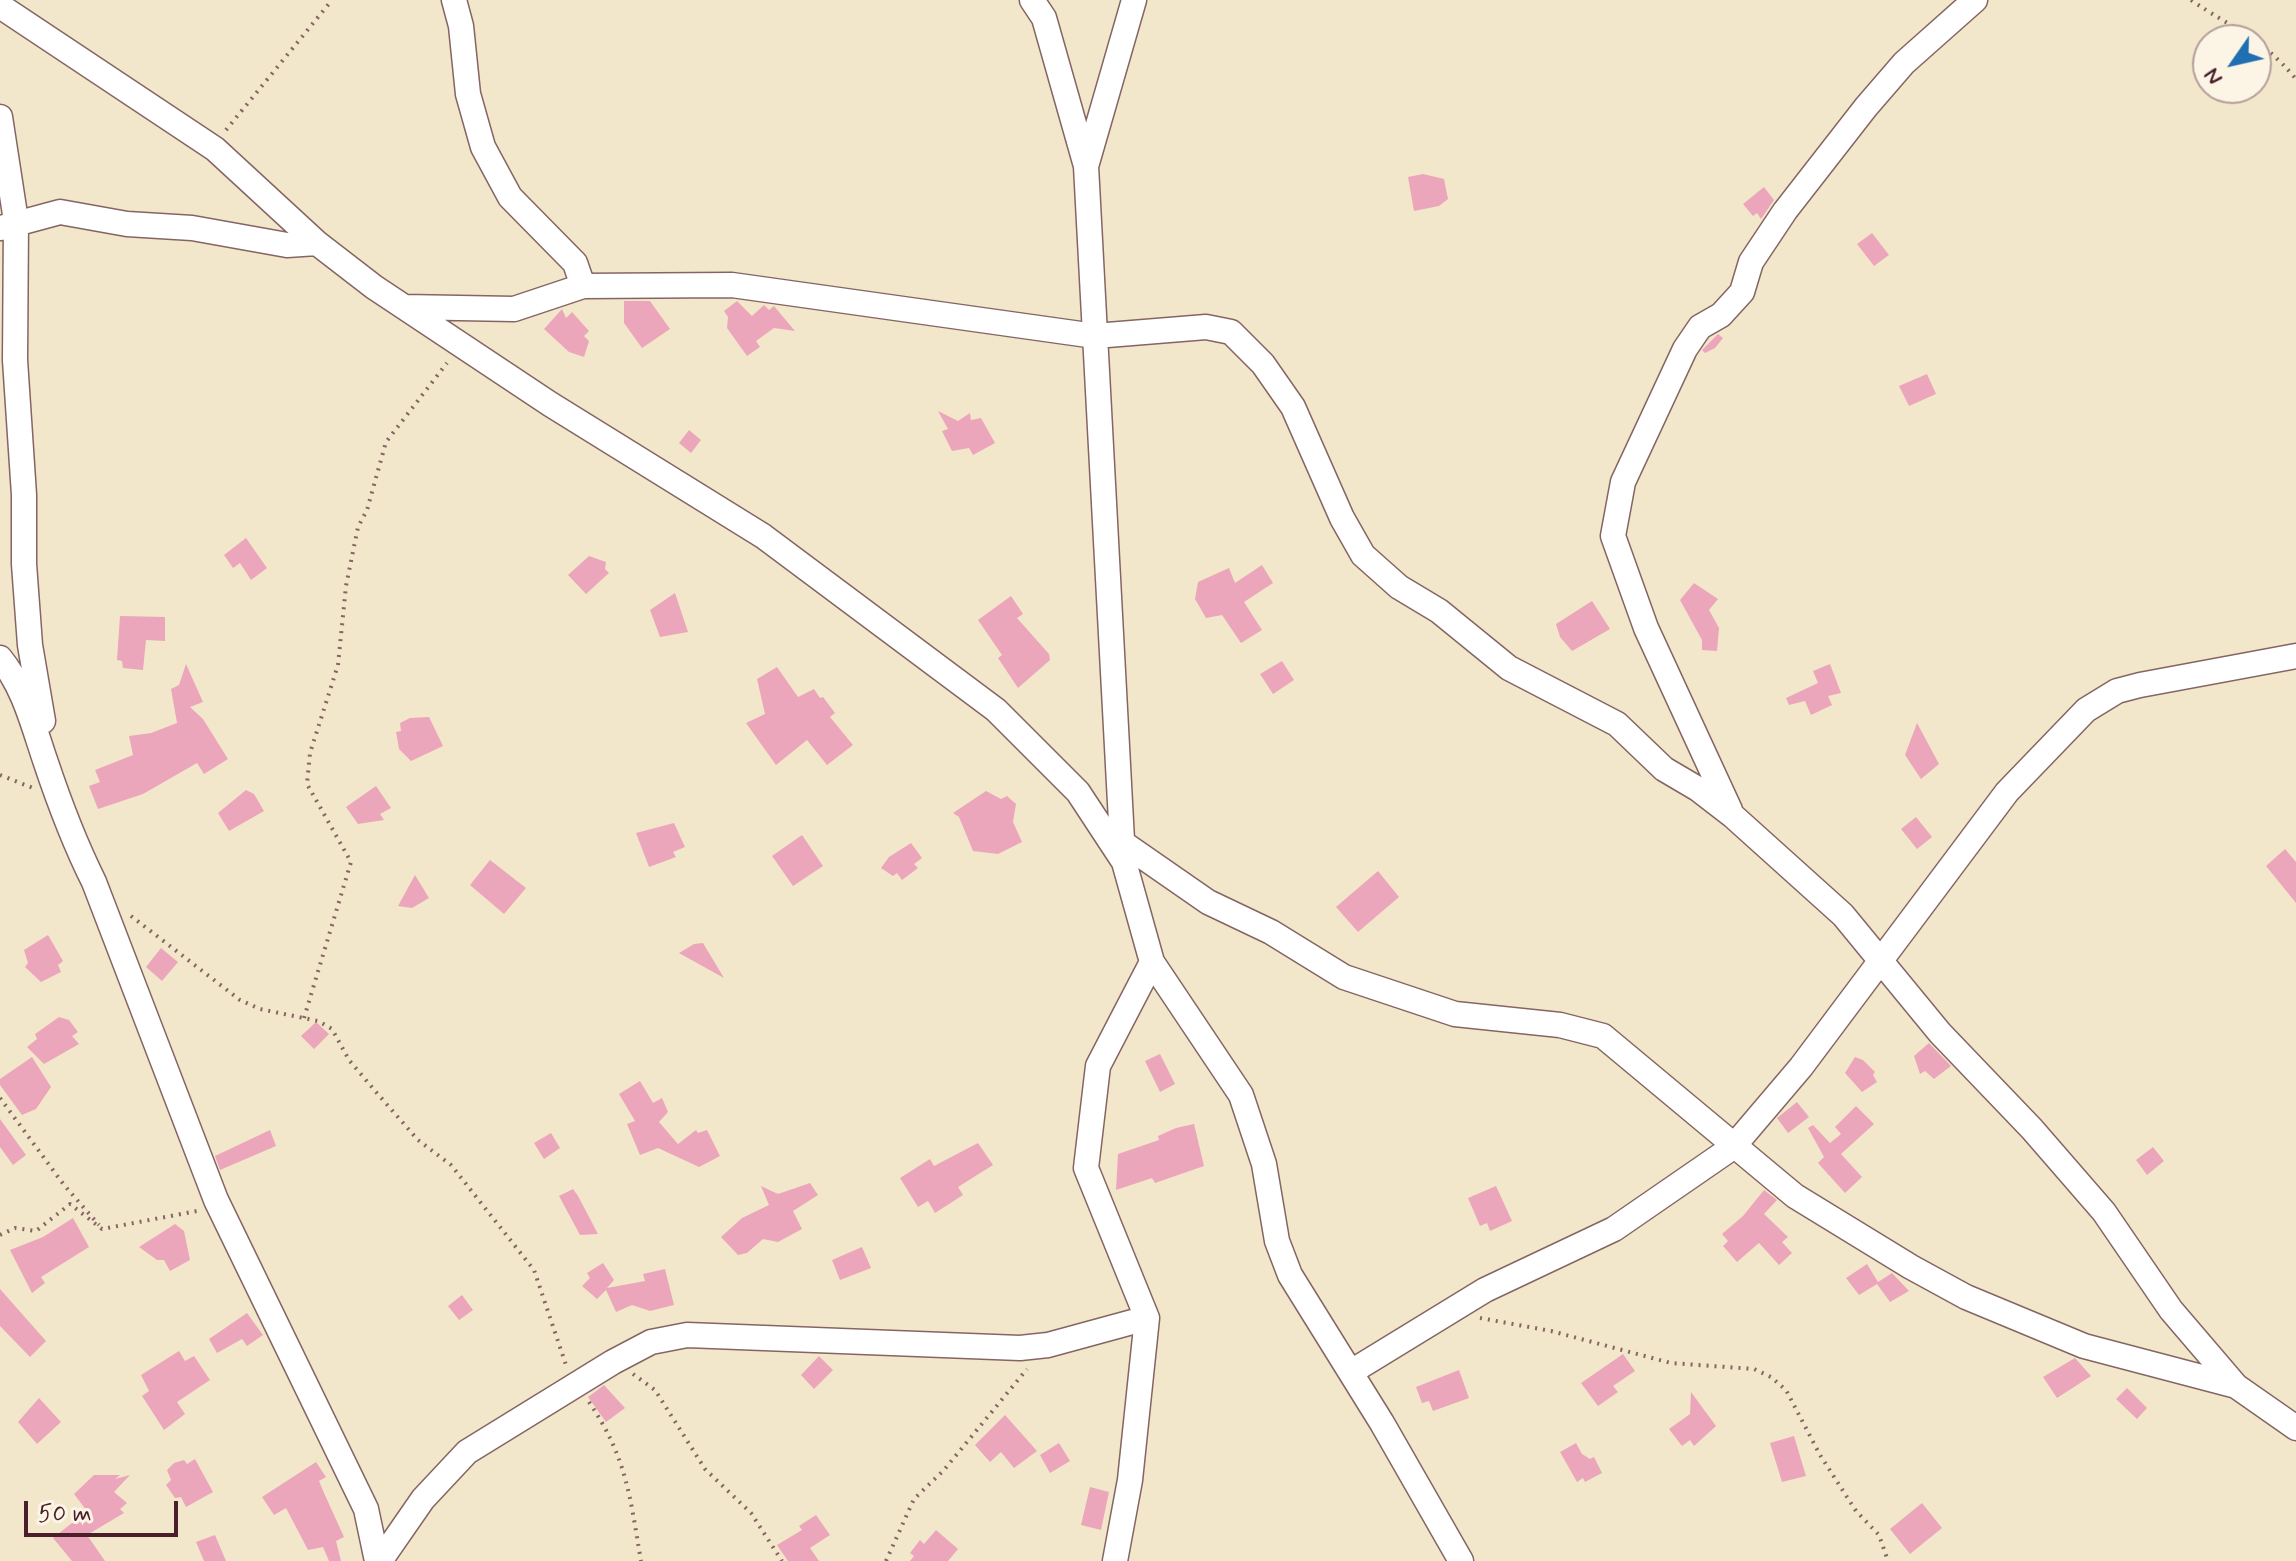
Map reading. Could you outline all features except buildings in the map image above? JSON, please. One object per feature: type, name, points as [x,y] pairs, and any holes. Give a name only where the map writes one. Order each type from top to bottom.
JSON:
[{"type":"street","points":[[454,0],[461,26],[468,94],[483,147],[510,197],[575,263],[583,286]]},
{"type":"street","points":[[1032,0],[1044,18],[1086,166],[1123,853],[1152,962],[1241,1095],[1264,1164],[1277,1241],[1290,1275],[1351,1372],[1461,1561]]},
{"type":"street","points":[[1086,166],[1134,0]]},
{"type":"street","points":[[1733,816],[1646,628],[1613,536],[1623,482],[1685,349],[1700,327],[1721,315],[1742,292],[1751,262],[1785,211],[1866,107],[1904,63],[1975,0]]},
{"type":"street","points":[[0,6],[215,149],[317,243],[404,307],[550,404],[763,536],[996,710],[1078,792],[1123,853],[1208,902],[1271,932],[1344,977],[1455,1014],[1560,1025],[1603,1036],[1795,1196],[1966,1297],[2084,1346],[2236,1386]]},
{"type":"street","points":[[0,117],[24,495],[24,564],[30,645],[44,726],[45,760]]},
{"type":"street","points":[[8,225],[60,212],[127,224],[192,228],[287,245],[317,243]]},
{"type":"street","points":[[404,307],[514,309],[583,286],[732,285],[1095,336],[1206,327],[1231,332],[1263,364],[1293,407],[1336,505],[1363,555],[1399,587],[1439,611],[1509,668],[1617,724],[1664,769],[1698,789],[1733,816],[1843,915],[1940,1033],[2080,1184],[2171,1310],[2236,1386],[2296,1428]]},
{"type":"street","points":[[1351,1372],[1485,1290],[1614,1229],[1733,1147],[1801,1067],[2007,792],[2086,710],[2117,691],[2140,685],[2296,656]]},
{"type":"street","points":[[0,658],[10,670],[31,714],[72,838],[94,882],[216,1200],[366,1509],[378,1561]]},
{"type":"street","points":[[1115,1561],[1130,1480],[1147,1318],[1086,1168],[1098,1066],[1152,962]]},
{"type":"street","points":[[378,1561],[423,1499],[467,1452],[575,1383],[651,1342],[687,1335],[984,1349],[1048,1345],[1147,1318]]},
{"type":"path","points":[[215,149],[241,108],[332,0]]},
{"type":"path","points":[[2191,0],[2250,34],[2274,52],[2296,79]]},
{"type":"path","points":[[304,1018],[351,862],[307,784],[310,753],[338,665],[346,586],[358,527],[367,510],[386,442],[461,345]]},
{"type":"path","points":[[128,913],[150,934],[240,1000],[260,1009],[304,1018],[332,1029],[349,1060],[385,1103],[418,1140],[458,1173],[534,1270],[575,1383],[611,1435],[626,1473],[641,1561]]},
{"type":"path","points":[[0,1098],[64,1185],[102,1229]]},
{"type":"path","points":[[0,1235],[15,1228],[36,1231],[70,1204],[102,1229],[194,1212],[216,1200]]},
{"type":"path","points":[[1446,1313],[1551,1331],[1671,1363],[1754,1369],[1771,1377],[1786,1390],[1820,1455],[1856,1511],[1879,1535],[1888,1561]]},
{"type":"path","points":[[886,1561],[914,1499],[944,1470],[1048,1345]]},
{"type":"path","points":[[613,1362],[655,1390],[705,1469],[751,1513],[782,1561]]}]
